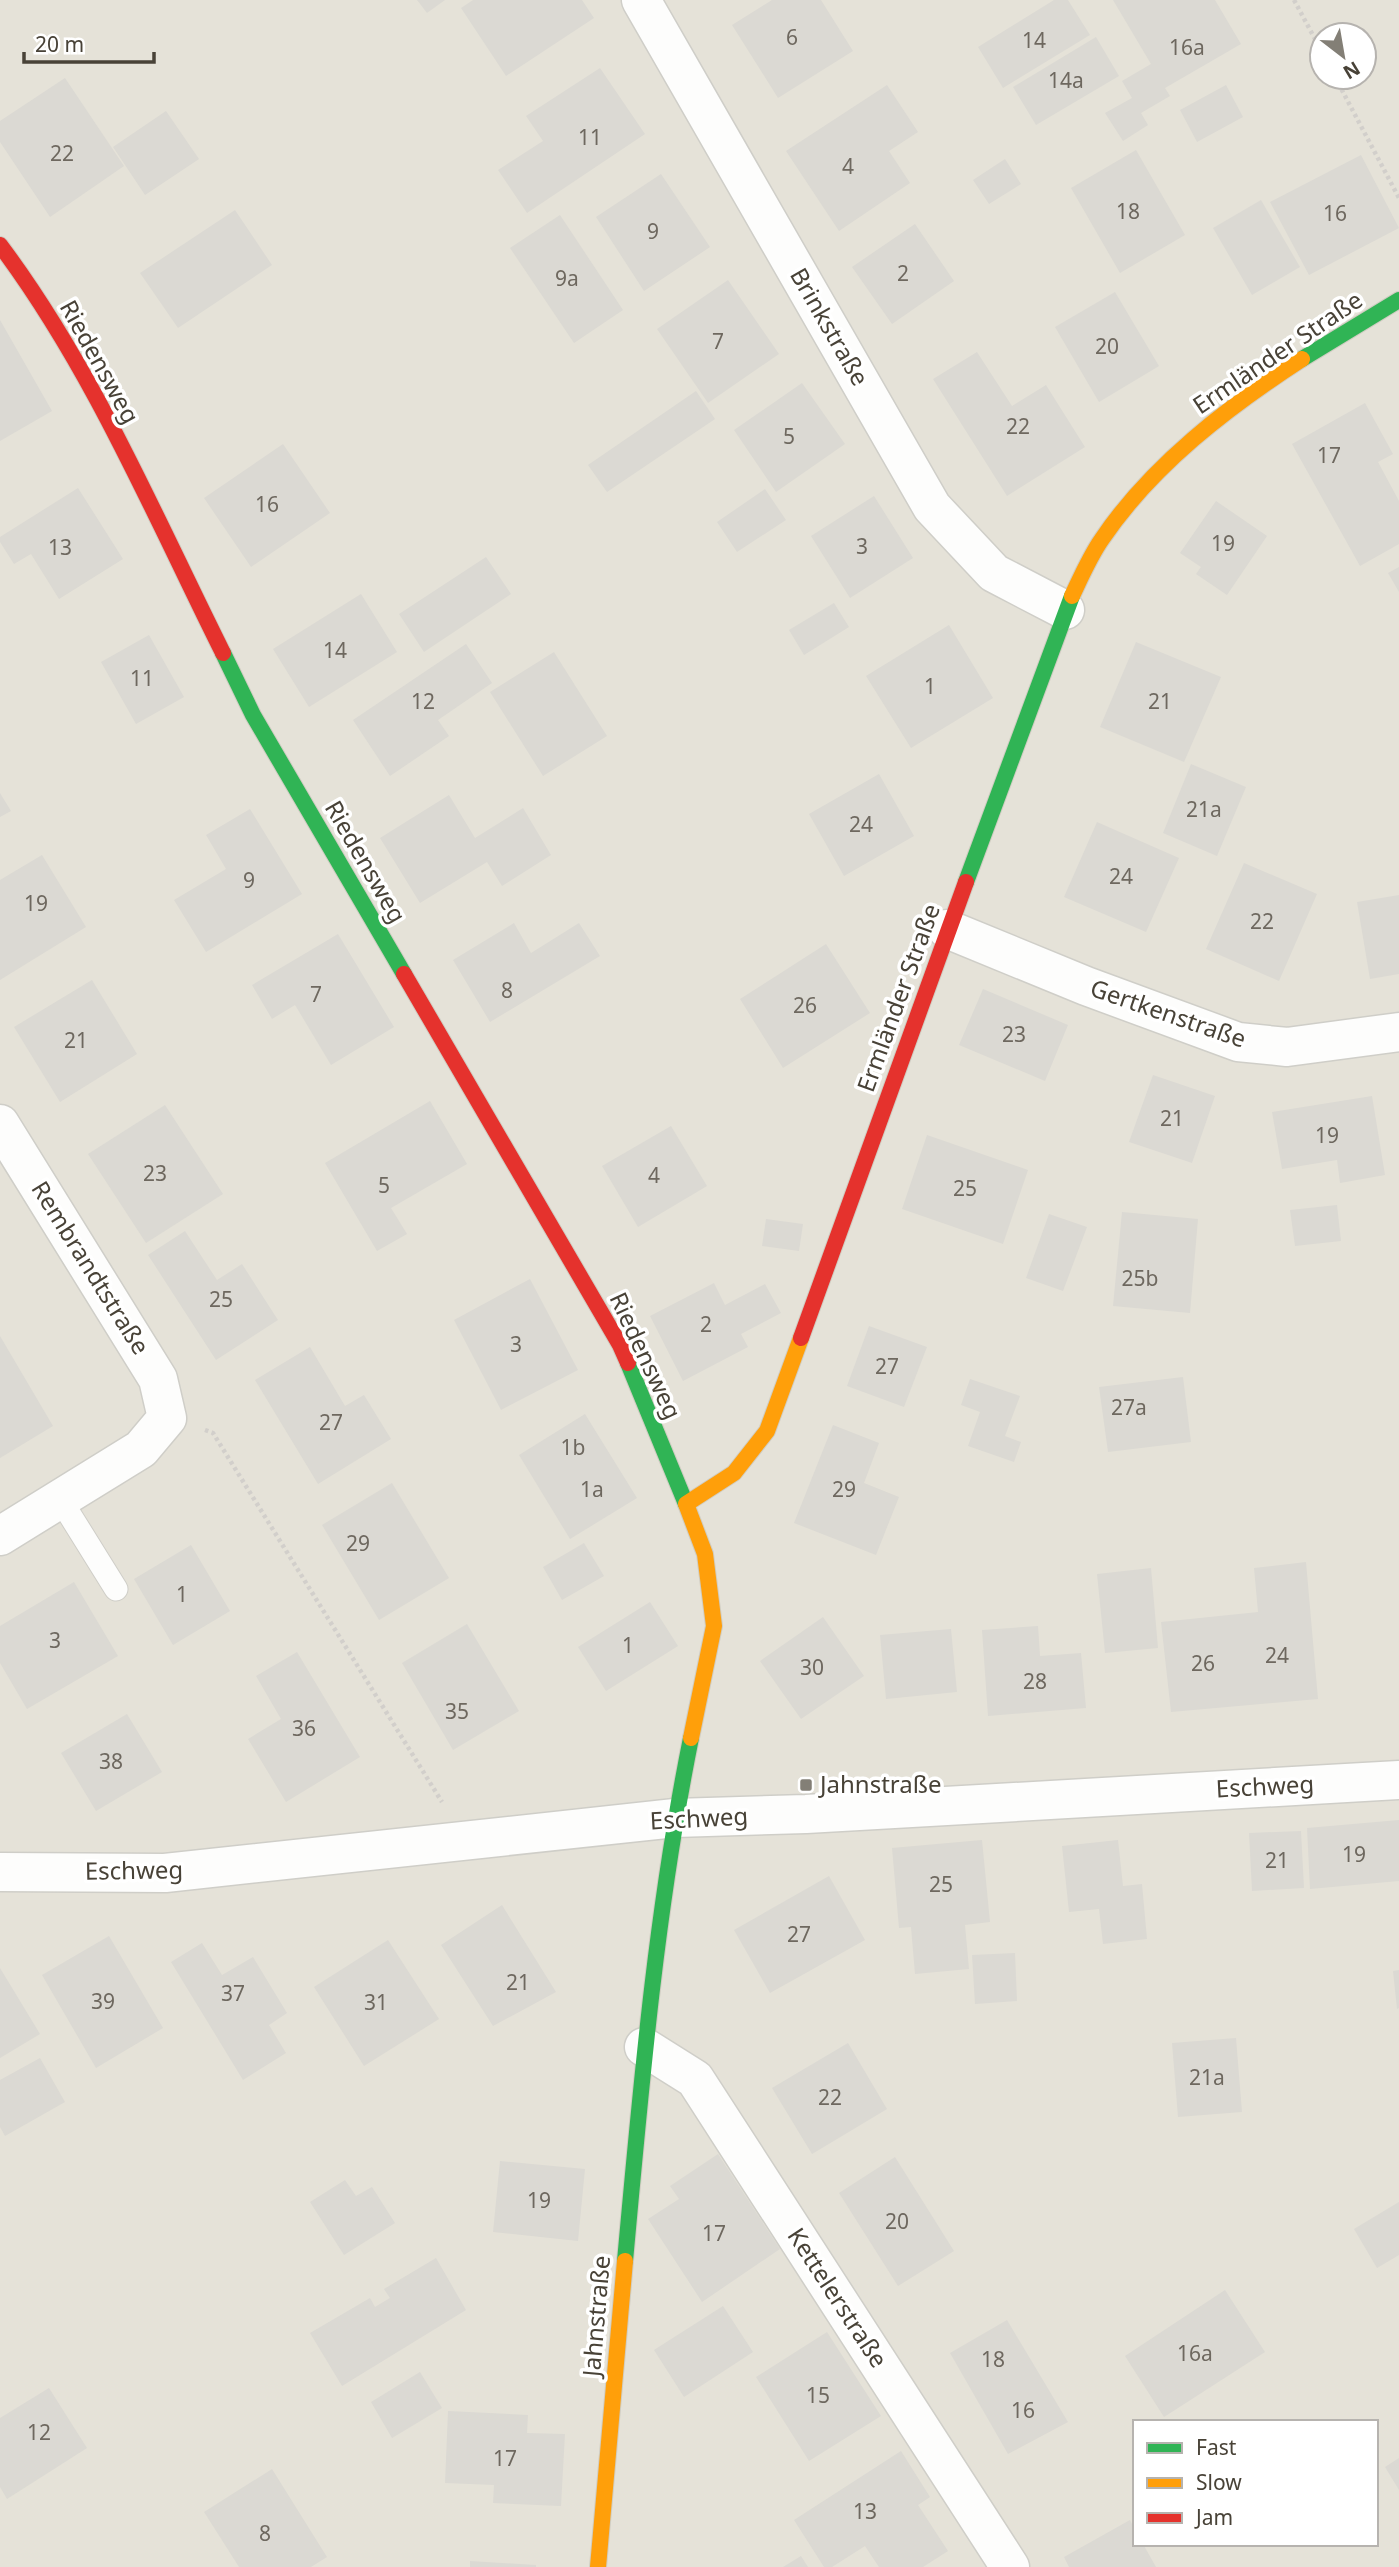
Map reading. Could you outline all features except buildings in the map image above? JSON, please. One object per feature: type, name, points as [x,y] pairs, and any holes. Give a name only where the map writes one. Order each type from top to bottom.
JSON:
[{"type":"street","name":"Brinkstraße","points":[[640,0],[932,507],[994,573],[1065,610]]},
{"type":"street","name":"Riedensweg","points":[[0,245],[27,281],[98,401],[253,715],[620,1345],[686,1504]]},
{"type":"street","name":"Ermländer Straße","points":[[686,1504],[734,1473],[767,1431],[1065,610],[1106,532],[1166,463],[1238,402],[1319,347],[1399,300]]},
{"type":"street","name":"Gertkenstraße","points":[[947,929],[1086,986],[1238,1042],[1287,1048],[1399,1032]]},
{"type":"street","name":"Rembrandtstraße","points":[[0,1124],[158,1379],[167,1418]]},
{"type":"street","points":[[0,1536],[141,1449],[167,1418]]},
{"type":"street","points":[[675,1818],[714,1626],[705,1553],[686,1504]]},
{"type":"street","name":"Eschweg","points":[[0,1872],[165,1873],[675,1818],[806,1814],[1399,1780]]},
{"type":"street","name":"Jahnstraße","points":[[598,2567],[644,2048],[675,1818]]},
{"type":"street","name":"Kettelerstraße","points":[[644,2048],[695,2079],[1010,2567]]},
{"type":"lane","points":[[60,1499],[116,1590]]},
{"type":"path","points":[[1294,0],[1308,26]]},
{"type":"path","points":[[1342,91],[1399,198]]},
{"type":"path","points":[[167,1418],[213,1433],[466,1841]]},
{"type":"shaded area","points":[[0,0],[1399,0],[1399,2567],[0,2567]]},
{"type":"traffic: fast","points":[[1302,359],[1399,300]]},
{"type":"traffic: fast","points":[[966,882],[1072,596]]},
{"type":"traffic: fast","points":[[223,653],[253,715],[404,974]]},
{"type":"traffic: fast","points":[[628,1363],[686,1504]]},
{"type":"traffic: fast","points":[[625,2261],[659,1933],[691,1738]]},
{"type":"traffic: slow","points":[[1072,596],[1098,546],[1144,486],[1219,418],[1302,359]]},
{"type":"traffic: slow","points":[[691,1738],[714,1626],[705,1554],[686,1504],[734,1473],[767,1431],[801,1338]]},
{"type":"traffic: slow","points":[[598,2567],[625,2261]]},
{"type":"traffic: jam","points":[[0,245],[33,292],[93,392],[223,653]]},
{"type":"traffic: jam","points":[[801,1338],[966,882]]},
{"type":"traffic: jam","points":[[404,974],[628,1363]]},
{"type":"place","name":"Jahnstraße","points":[[806,1785]]}]
